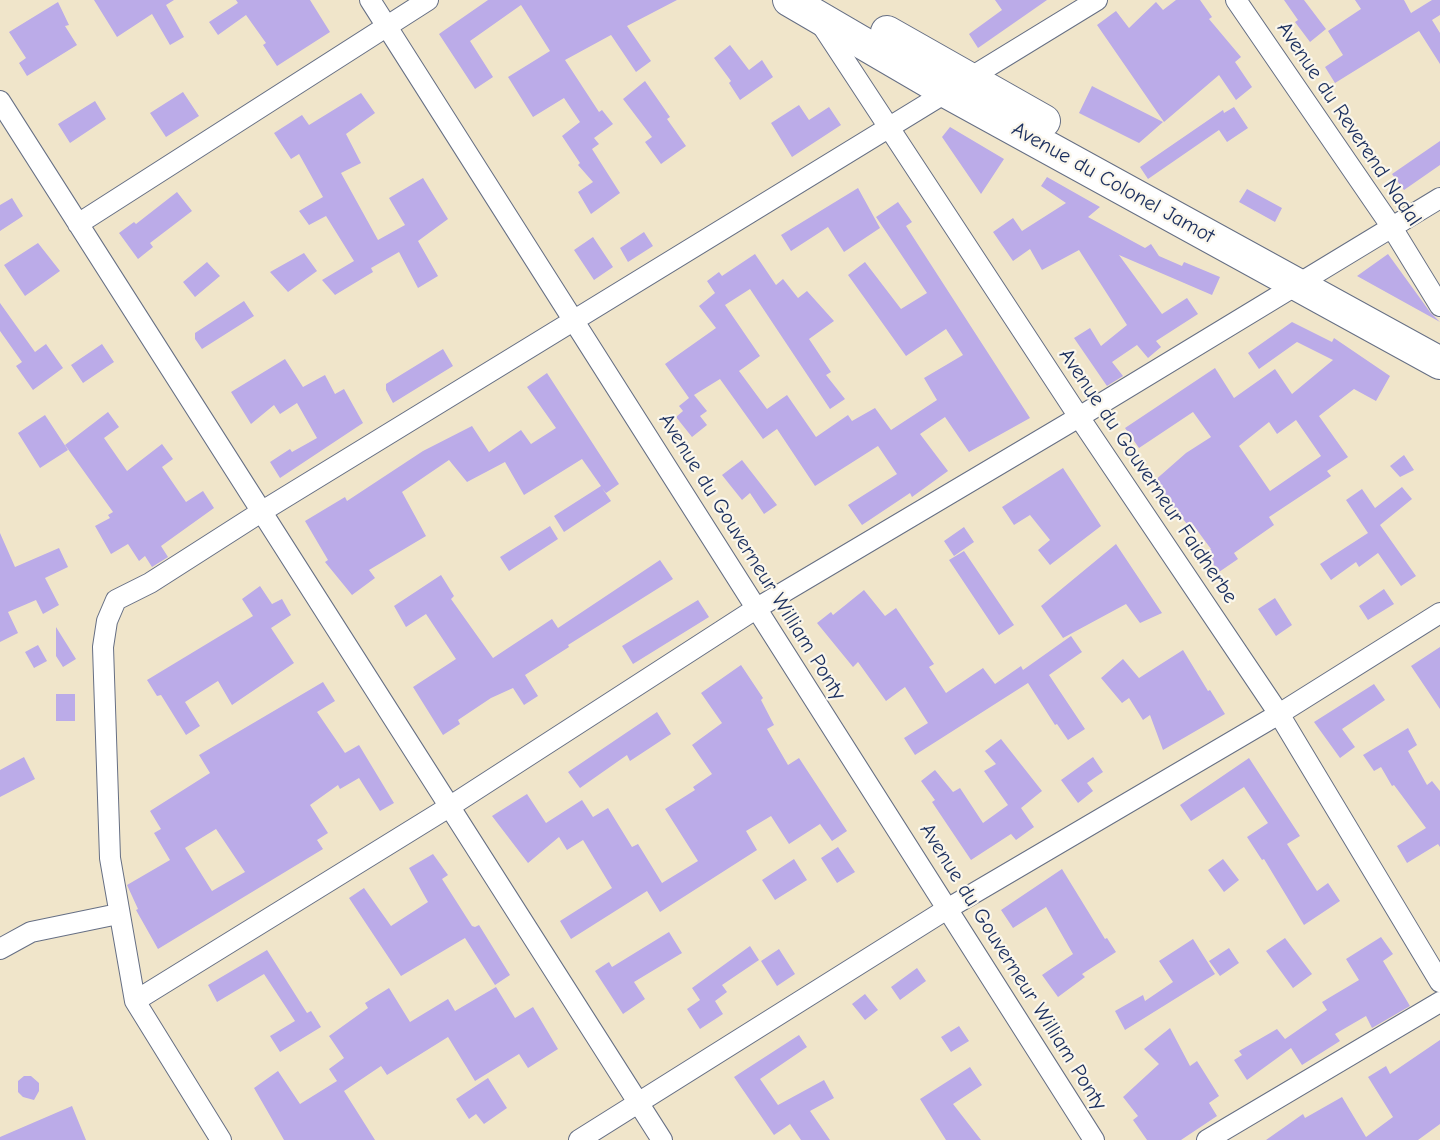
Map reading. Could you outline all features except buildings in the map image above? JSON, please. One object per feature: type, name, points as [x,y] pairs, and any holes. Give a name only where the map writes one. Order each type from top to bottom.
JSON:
[{"type":"main road","name":"Avenue du Colonel Jamot","points":[[811,4],[1304,278],[1440,363]]},
{"type":"main road","name":"Avenue du Colonel Jamot","points":[[1304,278],[1440,344]]},
{"type":"street","name":"Avenue du Gouverneur William Ponty","points":[[370,0],[1094,1140]]},
{"type":"street","points":[[78,224],[428,0]]},
{"type":"street","points":[[221,1140],[135,1001],[118,914],[110,858],[103,647],[107,621],[116,600],[150,583],[261,512],[956,84],[1097,0]]},
{"type":"street","name":"Avenue du Reverend Nadal","points":[[1236,0],[1391,226],[1440,306]]},
{"type":"street","name":"Avenue du Gouverneur Faidherbe","points":[[811,4],[1079,417],[1279,714],[1440,982]]},
{"type":"street","points":[[0,101],[662,1140]]},
{"type":"street","points":[[135,1001],[449,807],[757,608],[1079,417],[1304,278],[1440,198]]},
{"type":"street","points":[[579,1140],[947,909],[1279,714],[1440,613]]},
{"type":"street","points":[[0,949],[31,933],[118,914]]},
{"type":"street","points":[[1207,1140],[1440,1002]]}]
